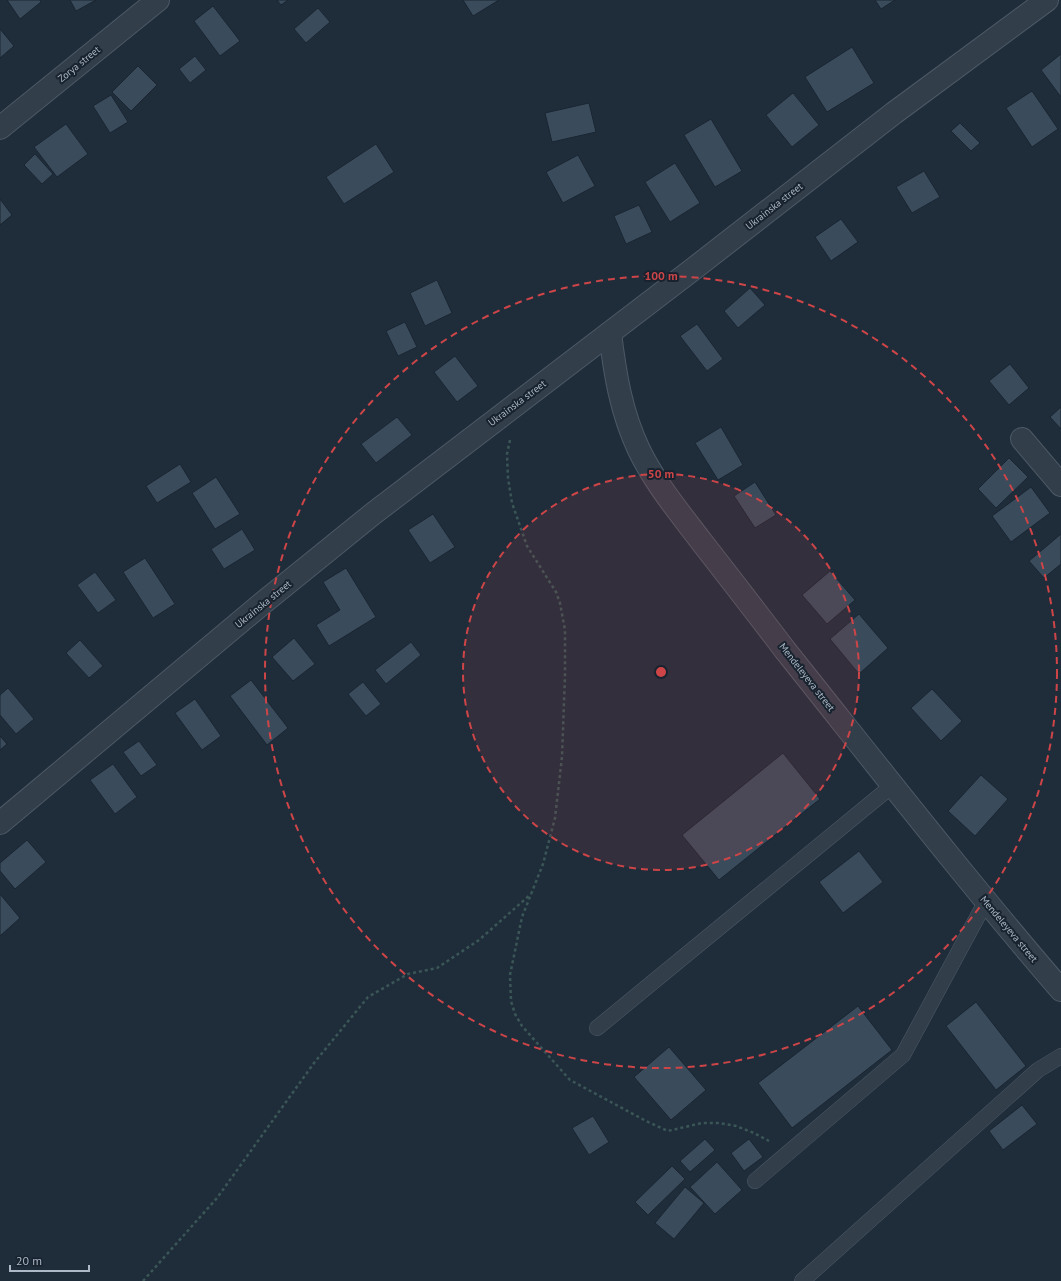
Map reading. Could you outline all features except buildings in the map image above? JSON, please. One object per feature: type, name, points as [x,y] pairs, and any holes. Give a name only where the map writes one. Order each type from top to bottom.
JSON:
[{"type":"street","name":"Zorya street","points":[[0,128],[158,0]]},
{"type":"street","name":"Ukrainska street","points":[[0,823],[264,602],[374,513],[610,333],[894,113],[1047,0]]},
{"type":"street","name":"Mendeleyeva street","points":[[610,333],[616,383],[626,419],[640,451],[658,483],[745,599],[892,785],[986,901],[1061,990]]},
{"type":"street","points":[[1022,439],[1061,485]]},
{"type":"lane","points":[[597,1028],[892,785]]},
{"type":"lane","points":[[755,1181],[903,1055],[986,901]]},
{"type":"lane","points":[[802,1281],[1038,1070],[1061,1056]]},
{"type":"path","points":[[515,406],[507,454],[508,478],[512,503],[527,546],[556,592],[560,603],[564,630],[564,708],[562,757],[555,818],[543,864],[522,917],[513,954],[509,988],[511,1001],[522,1026],[570,1080],[646,1121],[668,1131],[702,1123],[736,1126],[754,1132],[772,1142],[787,1154]]},
{"type":"path","points":[[143,1281],[217,1198],[314,1063],[368,997],[408,974],[437,968],[479,940],[531,893]]}]
